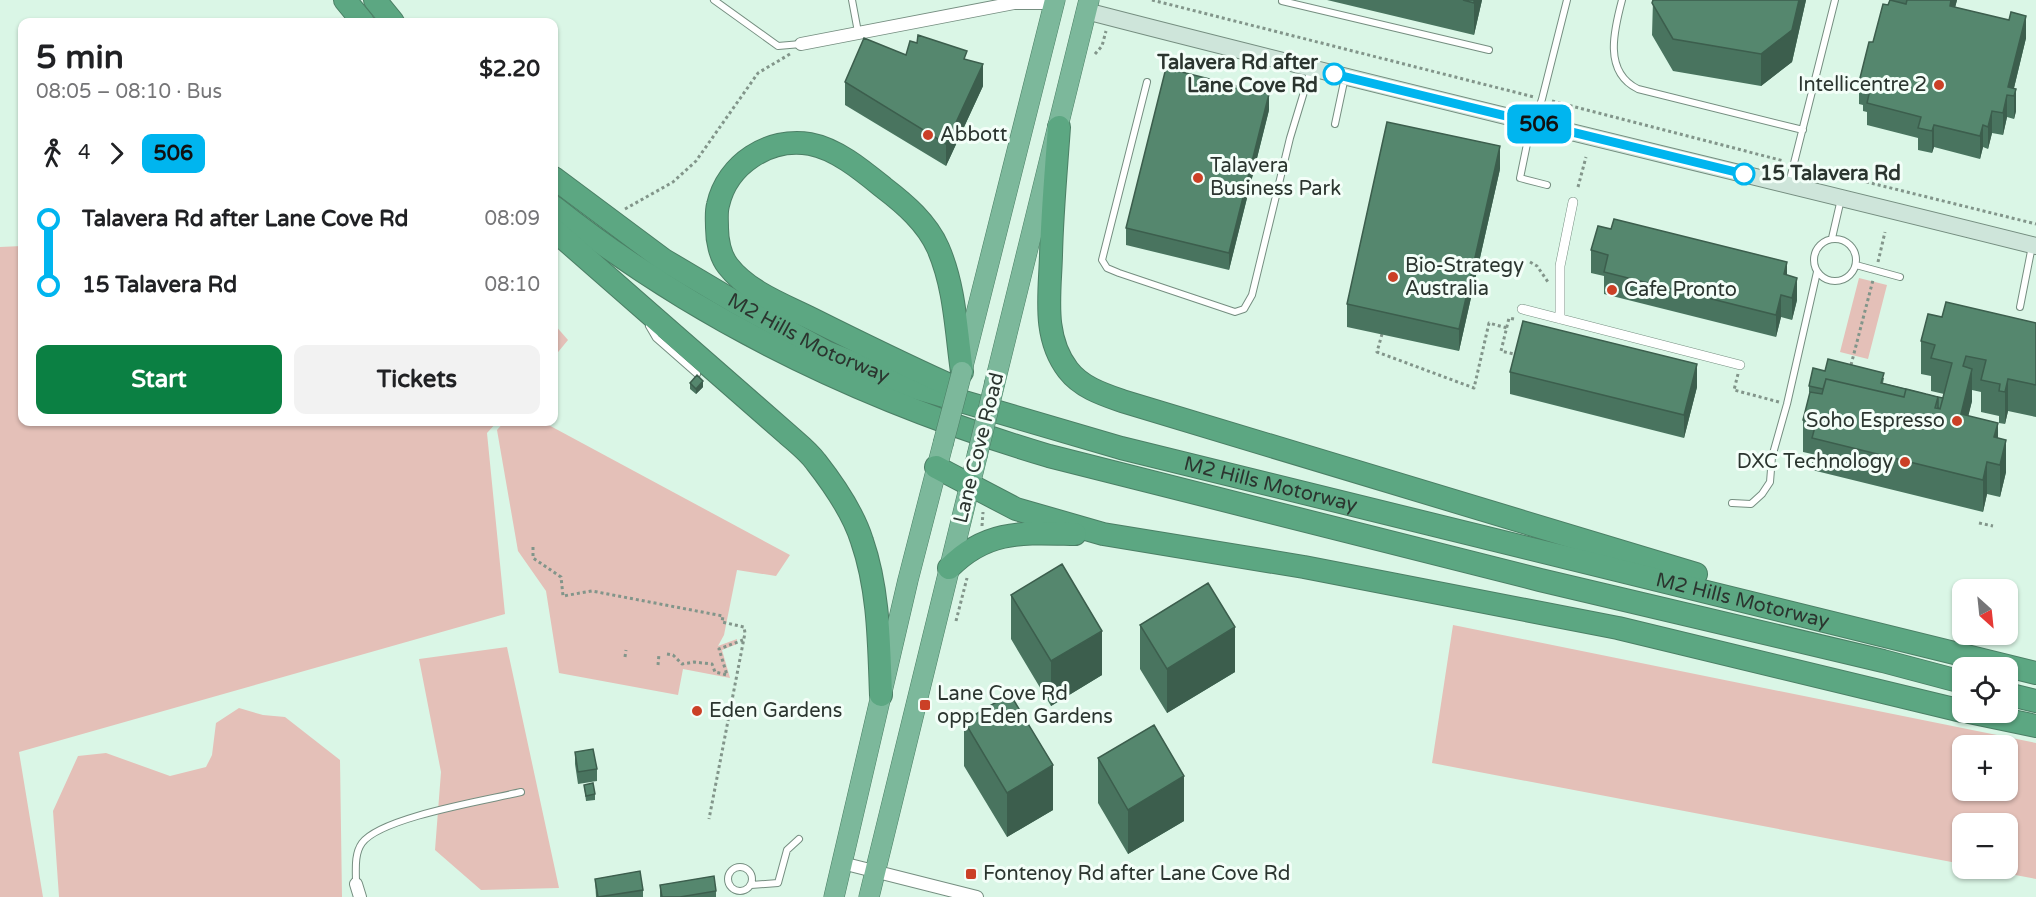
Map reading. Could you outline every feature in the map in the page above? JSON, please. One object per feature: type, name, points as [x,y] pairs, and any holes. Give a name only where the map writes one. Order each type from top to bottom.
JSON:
[{"type":"highway","points":[[345,0],[360,18]]},
{"type":"highway","points":[[375,0],[390,18]]},
{"type":"highway","points":[[1054,2],[1088,6]]},
{"type":"highway","name":"Lane Cove Road","points":[[834,897],[936,467],[962,372],[1054,2]]},
{"type":"highway","name":"Lane Cove Road","points":[[869,897],[1088,6]]},
{"type":"highway","points":[[1059,127],[1052,219],[1050,323],[1055,346],[1063,362],[1073,375],[1088,387],[1134,405],[1935,648]]},
{"type":"highway","points":[[962,372],[949,277],[937,245],[909,208],[870,177],[830,150],[810,144],[785,143],[764,149],[729,178],[717,208],[717,240],[726,264],[739,278],[767,296],[892,360],[965,392],[990,410]]},
{"type":"highway","name":"M2 Hills Motorway","points":[[558,181],[604,217],[675,266],[735,302],[826,352],[913,387],[1121,448],[2036,672]]},
{"type":"highway","name":"M2 Hills Motorway","points":[[558,210],[588,235],[694,305],[763,342],[879,397],[996,440],[1049,456],[1528,577],[1952,679]]},
{"type":"highway","points":[[558,233],[815,460],[843,500],[862,540],[872,577],[878,623],[881,695]]},
{"type":"highway","points":[[936,467],[1016,509],[1103,534],[1304,567],[1618,628],[1952,709]]},
{"type":"highway","points":[[949,568],[970,550],[999,536],[1019,533],[1103,534]]},
{"type":"highway","points":[[2018,697],[2036,701]]},
{"type":"highway","points":[[2018,722],[2036,726]]},
{"type":"main road","points":[[1088,6],[1109,17],[1345,77],[2034,246]]},
{"type":"street","points":[[801,44],[1014,3],[1054,2]]},
{"type":"street","points":[[1560,319],[1560,266],[1573,202]]},
{"type":"street","points":[[1521,309],[1740,365]]},
{"type":"street","points":[[842,863],[977,897]]},
{"type":"street","points":[[356,884],[360,897]]},
{"type":"lane","points":[[714,0],[778,46],[801,44]]},
{"type":"lane","points":[[852,0],[858,32]]},
{"type":"lane","points":[[1547,185],[1520,178],[1527,144],[1567,0]]},
{"type":"lane","points":[[1622,0],[1613,42],[1618,69],[1629,84],[1649,92],[1803,130]]},
{"type":"lane","points":[[1788,185],[1835,0]]},
{"type":"lane","points":[[1282,1],[1489,50]]},
{"type":"lane","points":[[1147,82],[1102,260],[1107,268],[1119,273],[1234,312],[1244,309],[1252,295],[1290,138],[1311,68]]},
{"type":"lane","points":[[1335,124],[1345,77]]},
{"type":"lane","points":[[1832,238],[1842,198]]},
{"type":"lane","points":[[1832,238],[1848,243],[1854,249],[1856,257],[1856,265],[1849,277],[1842,281],[1825,279],[1817,272],[1814,263],[1815,252],[1822,243],[1832,238]]},
{"type":"lane","points":[[2020,307],[2034,246]]},
{"type":"lane","points":[[1856,265],[1900,277]]},
{"type":"lane","points":[[1732,503],[1751,504],[1770,482],[1772,457],[1787,404],[1817,272]]},
{"type":"lane","points":[[633,298],[656,338],[697,374]]},
{"type":"lane","points":[[356,884],[356,855],[362,842],[375,832],[410,817],[521,792]]},
{"type":"lane","points":[[751,885],[778,883],[787,850],[799,839]]},
{"type":"path","points":[[1152,0],[1520,93]]},
{"type":"path","points":[[1092,63],[1095,53],[1102,46],[1109,17]]},
{"type":"path","points":[[604,217],[633,205],[673,182],[696,161],[758,73],[786,58],[801,44]]},
{"type":"path","points":[[1578,187],[1586,157]]},
{"type":"path","points":[[1851,365],[1885,232]]},
{"type":"path","points":[[1530,262],[1538,266],[1548,283],[1560,287]]},
{"type":"path","points":[[1520,355],[1501,351],[1509,318],[1526,322],[1541,314]]},
{"type":"path","points":[[1382,334],[1377,352],[1474,388],[1489,323],[1507,328]]},
{"type":"path","points":[[1740,365],[1734,390],[1774,401]]},
{"type":"path","points":[[1979,523],[1993,526]]},
{"type":"path","points":[[533,547],[533,558],[561,577],[563,596],[592,591],[723,616],[722,622],[744,627],[709,819]]},
{"type":"path","points":[[667,654],[673,655],[681,664],[694,662],[712,664],[715,672],[727,675],[719,649],[743,640]]},
{"type":"path","points":[[625,657],[626,650]]},
{"type":"path","points":[[658,665],[659,654]]},
{"type":"shaded area","points":[[18,246],[18,426],[493,426],[487,433],[505,614],[19,752],[43,897],[0,897],[0,247]]},
{"type":"shaded area","points":[[1859,278],[1887,285],[1868,359],[1840,352]]},
{"type":"shaded area","points":[[558,329],[568,340],[558,352]]},
{"type":"shaded area","points":[[500,426],[550,426],[790,555],[776,576],[737,570],[724,635],[718,646],[737,639],[737,644],[722,650],[730,678],[683,669],[678,695],[559,673],[546,591],[518,551],[497,430]]},
{"type":"shaded area","points":[[1453,625],[1996,735],[1952,735],[1952,801],[2018,801],[2018,739],[2036,743],[2036,879],[2018,876],[2018,813],[1952,813],[1952,862],[1432,763]]},
{"type":"shaded area","points":[[507,647],[559,888],[481,890],[435,850],[441,772],[419,659]]},
{"type":"shaded area","points":[[239,708],[263,715],[285,717],[340,760],[342,897],[59,897],[53,811],[78,756],[106,753],[170,776],[206,767],[212,755],[216,723]]},
{"type":"building","points":[[1653,0],[1799,0],[1792,30],[1761,54],[1673,39],[1652,3]]},
{"type":"building","name":"Intellicentre 2","points":[[1890,0],[1906,4],[1907,0],[1951,0],[1950,6],[2009,20],[2011,12],[2026,16],[2008,87],[2016,89],[2014,96],[2007,95],[2003,113],[1992,111],[1988,127],[1983,125],[1980,136],[1934,125],[1932,131],[1918,128],[1921,117],[1867,103],[1870,90],[1863,89],[1864,83],[1859,82],[1869,42],[1873,42],[1883,4],[1888,5]]},
{"type":"building","name":"Abbott","points":[[918,35],[967,51],[964,59],[983,64],[946,144],[845,82],[864,38],[906,55],[910,41],[917,43]]},
{"type":"building","name":"Talavera Business Park","points":[[1166,68],[1269,94],[1229,253],[1126,228]]},
{"type":"building","points":[[1387,122],[1500,146],[1459,329],[1347,304]]},
{"type":"building","points":[[1614,219],[1787,262],[1784,274],[1797,278],[1792,298],[1781,295],[1776,315],[1604,272],[1608,255],[1591,250],[1598,226],[1611,229]]},
{"type":"building","points":[[1946,302],[2036,323],[2036,385],[2008,379],[2005,392],[1999,391],[2000,384],[1981,380],[1986,360],[1966,356],[1963,366],[1972,369],[1961,414],[1998,423],[1994,437],[2006,440],[2000,465],[1987,462],[1983,480],[1812,438],[1816,423],[1803,420],[1810,392],[1822,394],[1826,379],[1904,397],[1906,389],[1938,397],[1935,408],[1940,409],[1952,363],[1931,358],[1935,345],[1921,341],[1928,314],[1942,317]]},
{"type":"building","points":[[1523,321],[1697,364],[1684,415],[1510,372]]},
{"type":"building","points":[[1828,359],[1884,373],[1881,383],[1906,389],[1904,397],[1826,379],[1823,389],[1809,386],[1813,368],[1825,371]]},
{"type":"building","points":[[697,375],[703,381],[696,389],[690,383]]},
{"type":"building","points":[[1938,397],[1943,398],[1940,409],[1938,408]]},
{"type":"building","points":[[1062,564],[1102,631],[1051,661],[1011,595]]},
{"type":"building","points":[[1208,583],[1235,627],[1167,669],[1140,625]]},
{"type":"building","points":[[1010,694],[1053,765],[1007,793],[964,721]]},
{"type":"building","points":[[1154,725],[1184,776],[1128,810],[1098,758]]},
{"type":"building","points":[[593,749],[597,769],[578,772],[575,752]]},
{"type":"building","points":[[593,783],[595,794],[586,796],[584,785]]},
{"type":"building","points":[[640,871],[643,890],[598,897],[595,879]]},
{"type":"building","points":[[714,876],[716,891],[680,897],[662,897],[660,885]]},
{"type":"bus line","name":"506","points":[[1334,74],[1744,174]]},
{"type":"place","name":"Talavera Rd after Lane Cove Rd","points":[[1334,74]]},
{"type":"place","name":"Intellicentre 2","points":[[1939,85]]},
{"type":"place","name":"Abbott","points":[[928,135]]},
{"type":"place","name":"15 Talavera Rd","points":[[1744,174]]},
{"type":"place","name":"Talavera Business Park","points":[[1198,178]]},
{"type":"place","name":"Bio-Strategy Australia","points":[[1393,277]]},
{"type":"place","name":"Cafe Pronto","points":[[1612,290]]},
{"type":"place","name":"Soho Espresso","points":[[1957,421]]},
{"type":"place","name":"DXC Technology","points":[[1905,462]]},
{"type":"place","name":"Lane Cove Rd opp Eden Gardens","points":[[925,705]]},
{"type":"place","name":"Eden Gardens","points":[[697,711]]},
{"type":"place","name":"Fontenoy Rd after Lane Cove Rd","points":[[971,874]]}]
